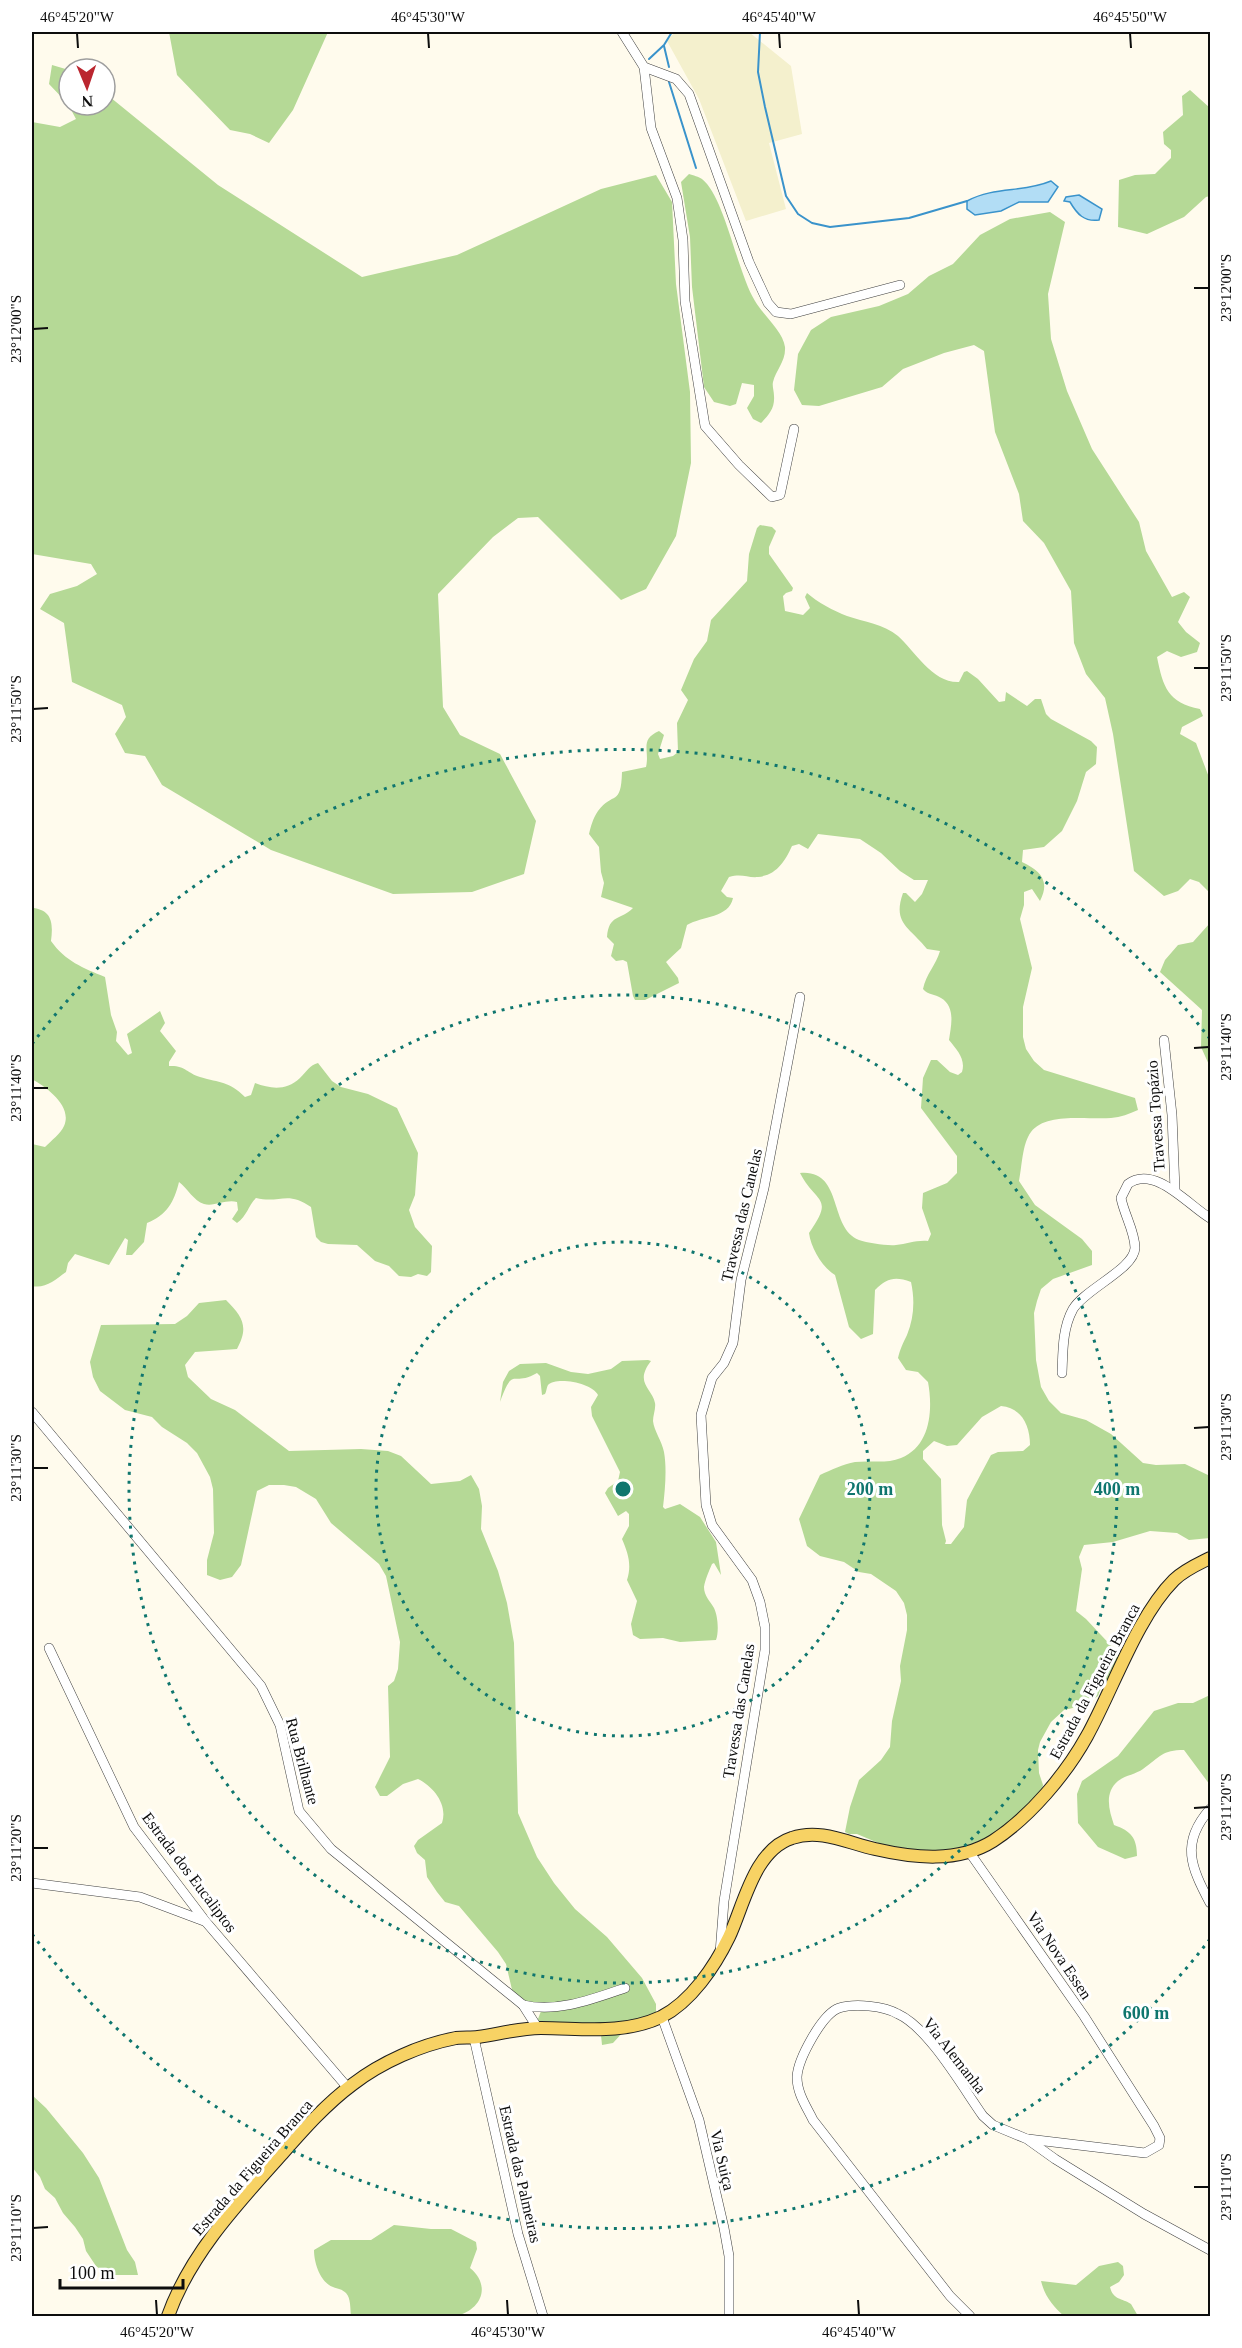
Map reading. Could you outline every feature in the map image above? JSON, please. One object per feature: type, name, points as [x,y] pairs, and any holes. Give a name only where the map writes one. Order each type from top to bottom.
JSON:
[{"type":"main road","name":"Estrada da Figueira Branca","points":[[168,2316],[188,2271],[247,2193],[317,2115],[372,2071],[414,2050],[459,2038],[474,2038],[537,2027],[607,2030],[634,2026],[662,2017],[692,1992],[719,1955],[761,1865],[771,1850],[783,1841],[799,1835],[818,1835],[911,1855],[952,1857],[970,1853],[1004,1834],[1068,1768],[1153,1608],[1176,1578],[1210,1558]]},
{"type":"street","points":[[622,32],[645,67],[651,128],[677,198],[683,240],[685,301],[705,426],[738,465],[772,497],[780,495],[794,429]]},
{"type":"street","points":[[645,67],[676,79],[689,94],[749,262],[768,303],[776,312],[791,314],[900,285]]},
{"type":"street","name":"Travessa das Canelas","points":[[719,1955],[724,1901],[765,1650],[765,1627],[760,1602],[752,1580],[712,1525],[706,1505],[701,1415],[712,1378],[724,1363],[733,1342],[741,1280],[764,1188],[800,997]]},
{"type":"street","name":"Travessa Topázio","points":[[1164,1040],[1172,1115],[1175,1190]]},
{"type":"street","points":[[1062,1373],[1064,1332],[1074,1308],[1092,1289],[1124,1267],[1133,1256],[1133,1240],[1121,1198],[1131,1181],[1139,1179],[1162,1184],[1175,1190],[1210,1218]]},
{"type":"street","name":"Rua Brilhante","points":[[32,1412],[261,1686],[280,1725],[299,1811],[331,1849],[523,2005],[537,2027]]},
{"type":"street","name":"Estrada dos Eucaliptos","points":[[49,1648],[134,1827],[206,1922],[348,2088]]},
{"type":"street","points":[[1210,1809],[1201,1819],[1192,1836],[1190,1854],[1197,1878],[1210,1903]]},
{"type":"street","name":"Via Nova Essen","points":[[970,1853],[1084,2016],[1160,2138],[1159,2145],[1154,2150],[1145,2153],[1027,2139]]},
{"type":"street","points":[[32,1883],[140,1897],[206,1922]]},
{"type":"street","points":[[523,2005],[538,2008],[578,2003],[625,1988]]},
{"type":"street","name":"Via Alemanha","points":[[969,2316],[950,2296],[813,2120],[799,2093],[797,2076],[802,2059],[821,2024],[838,2008],[853,2006],[898,2013],[915,2026],[934,2047],[983,2116],[993,2125],[1027,2139],[1054,2159],[1144,2214],[1210,2250]]},
{"type":"street","name":"Via Suiça","points":[[662,2017],[699,2120],[724,2228],[729,2256],[729,2316]]},
{"type":"street","name":"Estrada das Palmeiras","points":[[474,2038],[518,2234],[543,2316]]},
{"type":"shaded area","points":[[675,32],[749,32],[791,66],[802,134],[769,143],[786,209],[746,221],[699,99],[667,41]]},
{"type":"green space","points":[[169,32],[328,32],[293,110],[269,143],[250,134],[230,130],[177,75]]},
{"type":"green space","points":[[52,65],[57,66],[57,92],[49,84]]},
{"type":"green space","points":[[1190,90],[1210,108],[1210,196],[1184,217],[1147,234],[1118,227],[1119,180],[1135,175],[1155,174],[1171,158],[1171,150],[1164,144],[1163,132],[1183,115],[1182,96]]},
{"type":"green space","points":[[117,103],[218,185],[362,277],[457,255],[601,189],[656,175],[672,202],[676,284],[690,392],[691,463],[676,536],[646,589],[621,600],[538,517],[518,518],[493,537],[438,594],[443,707],[460,735],[500,754],[536,821],[524,874],[472,892],[393,894],[271,850],[162,785],[145,756],[125,753],[115,734],[126,717],[122,705],[72,682],[64,623],[40,609],[50,594],[77,586],[97,574],[91,564],[32,554],[32,122],[60,127],[76,119],[75,117],[117,117]]},
{"type":"green space","points":[[689,174],[702,179],[710,188],[724,218],[748,288],[777,329],[785,347],[784,357],[774,378],[774,404],[761,423],[753,419],[747,408],[754,396],[754,385],[742,383],[736,404],[730,406],[714,402],[704,387],[692,287],[690,237],[681,182]]},
{"type":"green space","points":[[1050,212],[1065,222],[1048,294],[1051,339],[1067,391],[1092,449],[1139,522],[1146,551],[1172,597],[1184,592],[1190,597],[1178,622],[1200,643],[1197,652],[1181,657],[1167,651],[1157,657],[1169,692],[1181,703],[1200,709],[1203,716],[1182,727],[1180,734],[1196,743],[1210,780],[1210,893],[1199,882],[1190,879],[1178,891],[1164,896],[1134,871],[1113,734],[1105,698],[1086,674],[1074,643],[1071,591],[1044,543],[1023,521],[1019,494],[995,432],[984,351],[974,345],[944,353],[903,369],[882,387],[819,406],[802,405],[794,390],[798,354],[811,330],[831,317],[879,306],[908,294],[929,276],[953,264],[980,235],[1010,219]]},
{"type":"green space","points":[[760,525],[772,527],[776,531],[769,547],[769,554],[793,588],[783,596],[785,611],[803,615],[810,608],[805,597],[807,593],[837,612],[892,632],[932,672],[940,677],[959,682],[964,672],[967,671],[978,679],[999,702],[1005,701],[1006,692],[1027,706],[1035,699],[1041,699],[1046,714],[1051,719],[1091,741],[1097,747],[1096,764],[1086,772],[1077,801],[1062,831],[1044,847],[1023,850],[1022,862],[1038,872],[1044,882],[1044,887],[1040,901],[1032,889],[1024,892],[1024,905],[1020,919],[1032,968],[1023,1007],[1023,1037],[1026,1049],[1044,1070],[1135,1098],[1138,1110],[1115,1118],[1057,1119],[1038,1126],[1028,1137],[1019,1181],[1035,1205],[1082,1239],[1092,1251],[1092,1265],[1053,1279],[1041,1289],[1034,1313],[1036,1360],[1041,1387],[1049,1401],[1061,1413],[1086,1420],[1111,1434],[1143,1463],[1185,1464],[1210,1476],[1210,1538],[1189,1540],[1177,1533],[1150,1531],[1113,1542],[1084,1545],[1079,1557],[1082,1569],[1076,1611],[1116,1651],[1118,1657],[1116,1668],[1102,1685],[1098,1696],[1086,1705],[1064,1710],[1051,1722],[1038,1750],[1042,1790],[1027,1811],[974,1852],[895,1850],[857,1834],[845,1832],[859,1780],[881,1760],[890,1747],[892,1721],[901,1681],[900,1666],[907,1630],[907,1615],[904,1603],[896,1591],[871,1574],[859,1572],[844,1562],[820,1556],[807,1546],[799,1519],[820,1475],[851,1463],[890,1461],[901,1458],[919,1445],[928,1426],[930,1393],[928,1382],[918,1372],[906,1370],[898,1358],[912,1316],[911,1282],[892,1279],[875,1290],[873,1334],[861,1339],[849,1327],[835,1275],[818,1257],[812,1245],[809,1233],[817,1221],[822,1206],[800,1173],[814,1174],[823,1180],[830,1189],[849,1234],[859,1240],[892,1245],[928,1241],[931,1234],[922,1208],[923,1193],[947,1183],[957,1173],[957,1156],[921,1108],[923,1078],[931,1060],[937,1060],[950,1072],[958,1075],[962,1072],[963,1063],[949,1040],[951,1012],[949,1006],[941,998],[923,989],[940,951],[927,949],[901,919],[900,903],[903,893],[915,902],[922,894],[928,880],[914,880],[860,839],[818,834],[808,849],[799,844],[792,846],[783,862],[765,876],[729,877],[721,891],[727,897],[733,898],[730,905],[721,913],[687,925],[681,948],[666,962],[679,983],[645,1000],[635,1000],[627,962],[616,961],[611,956],[614,944],[607,937],[613,921],[633,908],[601,897],[604,883],[599,847],[589,834],[598,811],[618,794],[622,772],[646,767],[647,742],[653,734],[659,731],[664,735],[658,754],[660,759],[673,756],[678,752],[677,723],[688,700],[681,690],[694,659],[707,641],[711,620],[747,581],[749,554]],"holes":[[[1001,1406],[1008,1407],[1023,1419],[1030,1445],[1023,1451],[998,1452],[991,1455],[967,1500],[964,1527],[951,1544],[945,1544],[942,1525],[941,1479],[923,1459],[923,1451],[934,1441],[947,1446],[957,1445],[982,1417]]]},
{"type":"green space","points":[[34,908],[45,912],[48,916],[52,924],[51,941],[62,954],[82,967],[105,977],[111,1015],[117,1032],[116,1041],[128,1055],[132,1053],[127,1034],[160,1011],[165,1023],[160,1031],[176,1051],[169,1066],[179,1067],[200,1077],[229,1085],[245,1097],[251,1095],[255,1083],[267,1087],[284,1087],[295,1082],[310,1067],[318,1063],[332,1081],[341,1087],[368,1094],[397,1108],[418,1153],[415,1195],[409,1210],[415,1227],[432,1246],[431,1272],[427,1276],[418,1274],[411,1277],[399,1276],[389,1266],[375,1261],[357,1245],[321,1242],[316,1237],[311,1207],[296,1199],[256,1198],[237,1223],[232,1219],[238,1210],[237,1202],[204,1204],[179,1182],[169,1207],[160,1216],[147,1223],[144,1242],[132,1255],[126,1255],[128,1240],[125,1238],[109,1265],[75,1254],[68,1263],[66,1272],[54,1281],[46,1285],[32,1286],[32,1144],[45,1147],[61,1131],[66,1119],[62,1104],[57,1098],[32,1079],[32,910]]},
{"type":"green space","points":[[1210,923],[1210,1067],[1201,1047],[1202,1010],[1160,972],[1165,960],[1178,945],[1193,942]]},
{"type":"green space","points":[[226,1300],[237,1312],[242,1323],[243,1334],[237,1349],[195,1352],[185,1365],[188,1377],[211,1399],[235,1410],[289,1451],[361,1449],[388,1451],[401,1456],[431,1484],[460,1481],[471,1475],[479,1489],[482,1506],[481,1529],[498,1571],[507,1603],[514,1643],[518,1813],[537,1857],[554,1883],[575,1909],[607,1937],[642,1978],[656,2004],[656,2015],[625,2030],[613,2043],[602,2045],[601,2035],[539,2023],[541,2011],[513,1994],[506,1964],[498,1952],[459,1906],[445,1902],[427,1877],[425,1860],[417,1853],[414,1846],[418,1840],[442,1823],[443,1810],[438,1797],[418,1779],[403,1784],[387,1796],[380,1796],[375,1787],[390,1757],[388,1686],[394,1681],[398,1669],[400,1642],[386,1576],[379,1564],[331,1523],[316,1499],[296,1487],[269,1485],[257,1491],[241,1565],[232,1577],[220,1580],[207,1575],[207,1560],[214,1533],[213,1489],[210,1477],[197,1453],[152,1417],[125,1410],[100,1391],[93,1377],[90,1362],[101,1325],[175,1324],[187,1316],[199,1303]]},
{"type":"green space","points":[[622,1361],[651,1361],[646,1369],[644,1380],[655,1403],[653,1421],[665,1459],[663,1507],[665,1509],[680,1504],[700,1517],[716,1542],[721,1575],[714,1563],[712,1564],[704,1590],[716,1615],[718,1628],[716,1640],[680,1642],[663,1638],[640,1639],[633,1635],[631,1624],[637,1601],[627,1580],[629,1559],[622,1539],[629,1526],[629,1514],[626,1511],[618,1516],[605,1493],[618,1481],[620,1472],[592,1416],[591,1407],[598,1395],[595,1391],[582,1384],[558,1381],[548,1385],[545,1394],[542,1395],[540,1376],[537,1373],[522,1379],[511,1380],[500,1402],[503,1382],[509,1371],[520,1364],[546,1363],[571,1372],[588,1374],[611,1369]]},
{"type":"green space","points":[[1210,1695],[1210,1785],[1184,1750],[1171,1751],[1162,1755],[1140,1771],[1118,1781],[1109,1796],[1109,1808],[1114,1825],[1132,1836],[1136,1844],[1137,1856],[1125,1859],[1098,1847],[1078,1823],[1077,1794],[1082,1781],[1118,1756],[1154,1711],[1178,1703],[1193,1703]]},
{"type":"green space","points":[[32,2095],[46,2108],[83,2153],[99,2178],[127,2250],[135,2262],[138,2275],[108,2275],[96,2266],[86,2251],[83,2239],[63,2213],[55,2198],[45,2189],[40,2177],[32,2167]]},
{"type":"green space","points":[[394,2225],[451,2229],[476,2242],[477,2249],[470,2268],[481,2282],[482,2290],[477,2303],[471,2309],[455,2316],[351,2316],[348,2295],[328,2285],[321,2277],[314,2250],[331,2240],[371,2240]]},
{"type":"green space","points":[[1118,2262],[1123,2266],[1124,2275],[1119,2282],[1110,2287],[1111,2291],[1116,2297],[1131,2304],[1138,2316],[1064,2316],[1050,2301],[1041,2281],[1076,2285],[1099,2266]]},
{"type":"water","points":[[1051,181],[1058,187],[1048,202],[1019,202],[1001,211],[975,215],[967,209],[967,201],[978,196]]},
{"type":"water","points":[[1079,195],[1102,209],[1099,220],[1085,218],[1070,202],[1064,201],[1066,197]]},
{"type":"waterway","points":[[649,59],[664,45],[672,32]]},
{"type":"waterway","points":[[760,32],[758,72],[765,107],[786,196],[798,214],[812,223],[830,227],[909,218],[967,201]]},
{"type":"waterway","points":[[664,46],[669,67]]},
{"type":"waterway","points":[[669,82],[696,168]]}]
